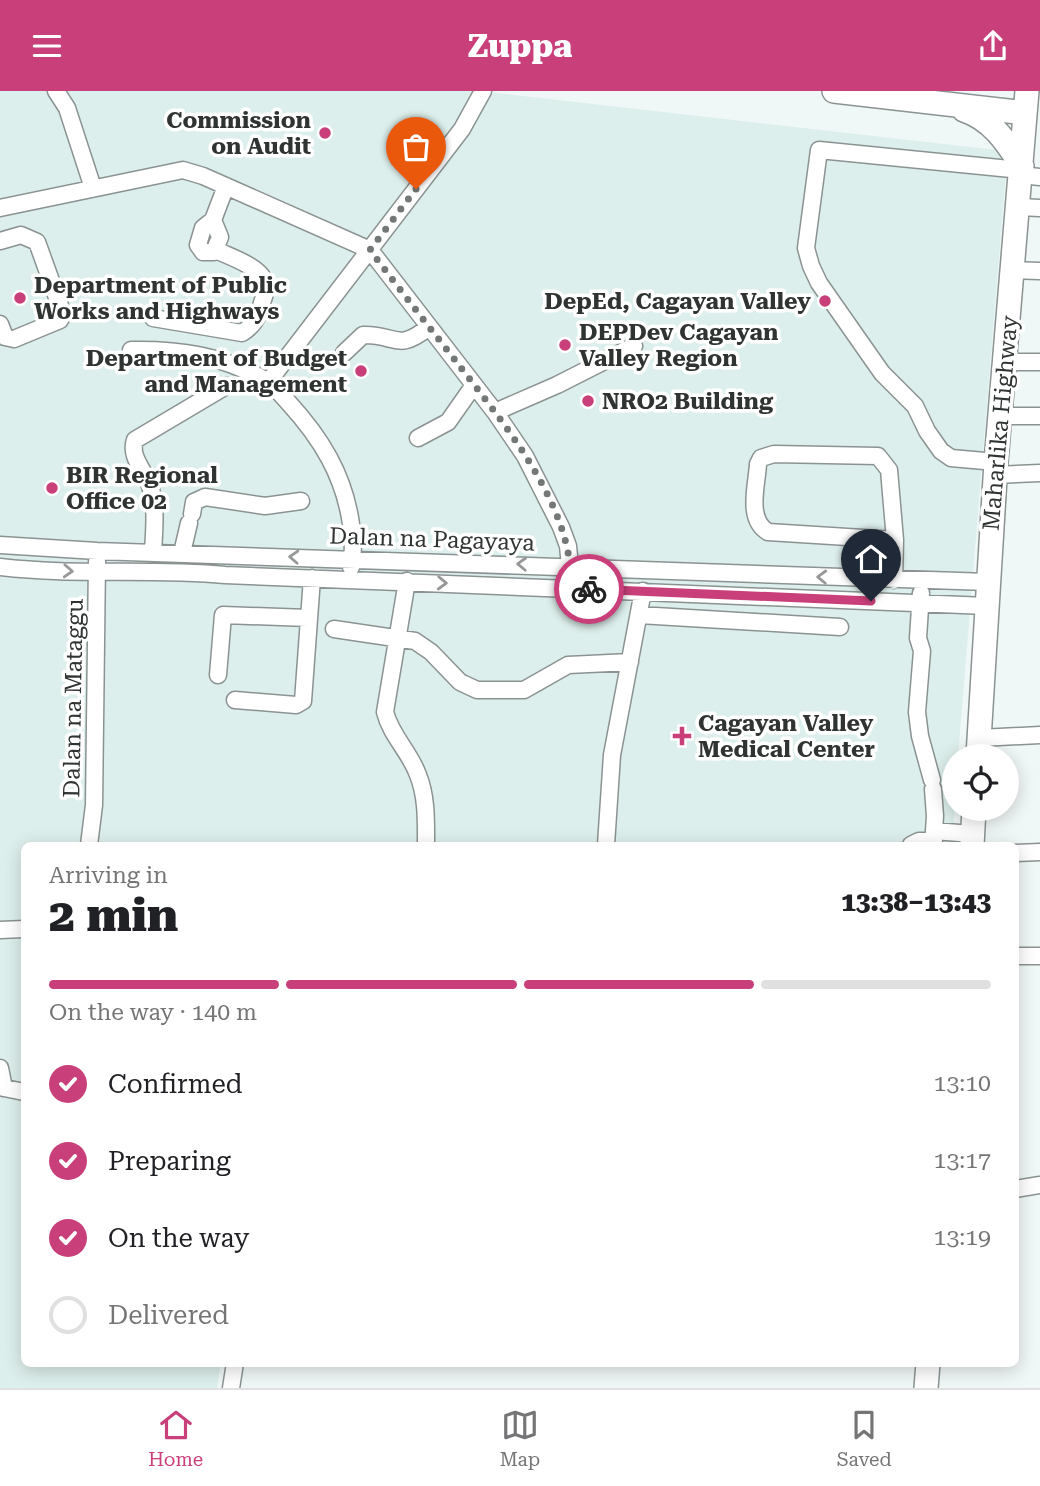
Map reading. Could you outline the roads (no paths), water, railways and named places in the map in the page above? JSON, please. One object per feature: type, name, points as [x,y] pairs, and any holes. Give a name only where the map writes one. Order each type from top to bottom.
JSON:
[{"type":"highway","points":[[834,91],[944,99],[1029,118]]},
{"type":"highway","points":[[944,99],[987,121],[1004,139],[1026,172]]},
{"type":"highway","name":"Maharlika Highway","points":[[979,744],[995,468],[1012,270],[1029,208],[1026,172],[1029,118]]},
{"type":"highway","points":[[972,840],[973,821]]},
{"type":"highway","points":[[926,1388],[929,1367]]},
{"type":"street","points":[[56,91],[67,108],[93,188]]},
{"type":"street","points":[[269,381],[462,128],[483,91]]},
{"type":"street","points":[[1026,172],[819,150],[806,248],[819,283],[882,373],[915,406],[927,431],[941,451],[951,458],[1040,474]]},
{"type":"street","points":[[0,208],[183,170],[226,186],[370,250],[495,412],[525,456],[561,527],[572,566],[571,588]]},
{"type":"street","points":[[153,319],[242,333],[251,328],[257,319],[266,289],[265,281],[259,272],[216,250],[211,253],[203,252],[198,246],[203,228],[213,220],[226,186]]},
{"type":"street","points":[[0,241],[21,235],[37,242],[63,310],[60,320],[14,339],[5,337],[0,324]]},
{"type":"street","points":[[1012,270],[1040,271]]},
{"type":"street","points":[[344,353],[363,335],[403,342],[429,327]]},
{"type":"street","points":[[495,412],[557,385],[634,346]]},
{"type":"street","points":[[131,350],[194,353],[217,358],[269,381],[309,426],[339,474],[348,502],[353,559],[349,579]]},
{"type":"street","points":[[1006,362],[1040,362]]},
{"type":"street","points":[[418,438],[448,422],[474,385]]},
{"type":"street","points":[[153,553],[152,496],[133,449],[135,440],[226,386]]},
{"type":"street","points":[[1001,416],[1040,416]]},
{"type":"street","points":[[894,580],[895,540],[889,470],[878,456],[774,454],[761,458],[758,464],[754,516],[759,527],[768,532],[895,540]]},
{"type":"street","points":[[182,554],[194,502],[205,497],[265,506],[300,501]]},
{"type":"street","name":"Dalan na Pagayaya","points":[[0,545],[97,551],[988,582]]},
{"type":"street","name":"Dalan na Mataggu","points":[[89,842],[94,805],[97,551]]},
{"type":"street","name":"Dalan na Pagayaya","points":[[0,567],[97,572],[182,571],[987,606]]},
{"type":"street","points":[[235,700],[296,705],[303,701],[312,578]]},
{"type":"street","points":[[407,581],[385,712],[389,727],[418,773],[423,793],[426,842]]},
{"type":"street","points":[[926,581],[918,638],[922,651],[918,725],[932,784],[934,839],[972,840]]},
{"type":"street","points":[[606,842],[612,755],[643,591]]},
{"type":"street","points":[[218,675],[223,615],[308,618]]},
{"type":"street","points":[[639,615],[840,627]]},
{"type":"street","points":[[334,629],[415,641],[460,682],[477,690],[524,690],[568,664],[630,662]]},
{"type":"street","points":[[994,744],[1040,735]]},
{"type":"street","points":[[1019,853],[1040,852]]},
{"type":"street","points":[[0,930],[21,929]]},
{"type":"street","points":[[1019,955],[1040,955]]},
{"type":"street","points":[[0,1068],[2,1087],[21,1091]]},
{"type":"street","points":[[1019,1188],[1040,1185]]},
{"type":"street","points":[[231,1388],[234,1367]]},
{"type":"place","name":"Commission on Audit","points":[[325,133]]},
{"type":"place","name":"Department of Public Works and Highways","points":[[20,298]]},
{"type":"place","name":"DepEd, Cagayan Valley","points":[[825,301]]},
{"type":"place","name":"DEPDev Cagayan Valley Region","points":[[565,345]]},
{"type":"place","name":"Department of Budget and Management","points":[[361,371]]},
{"type":"place","name":"NRO2 Building","points":[[588,401]]},
{"type":"place","name":"BIR Regional Office 02","points":[[52,488]]},
{"type":"place","name":"Cagayan Valley Medical Center","points":[[682,736]]}]
